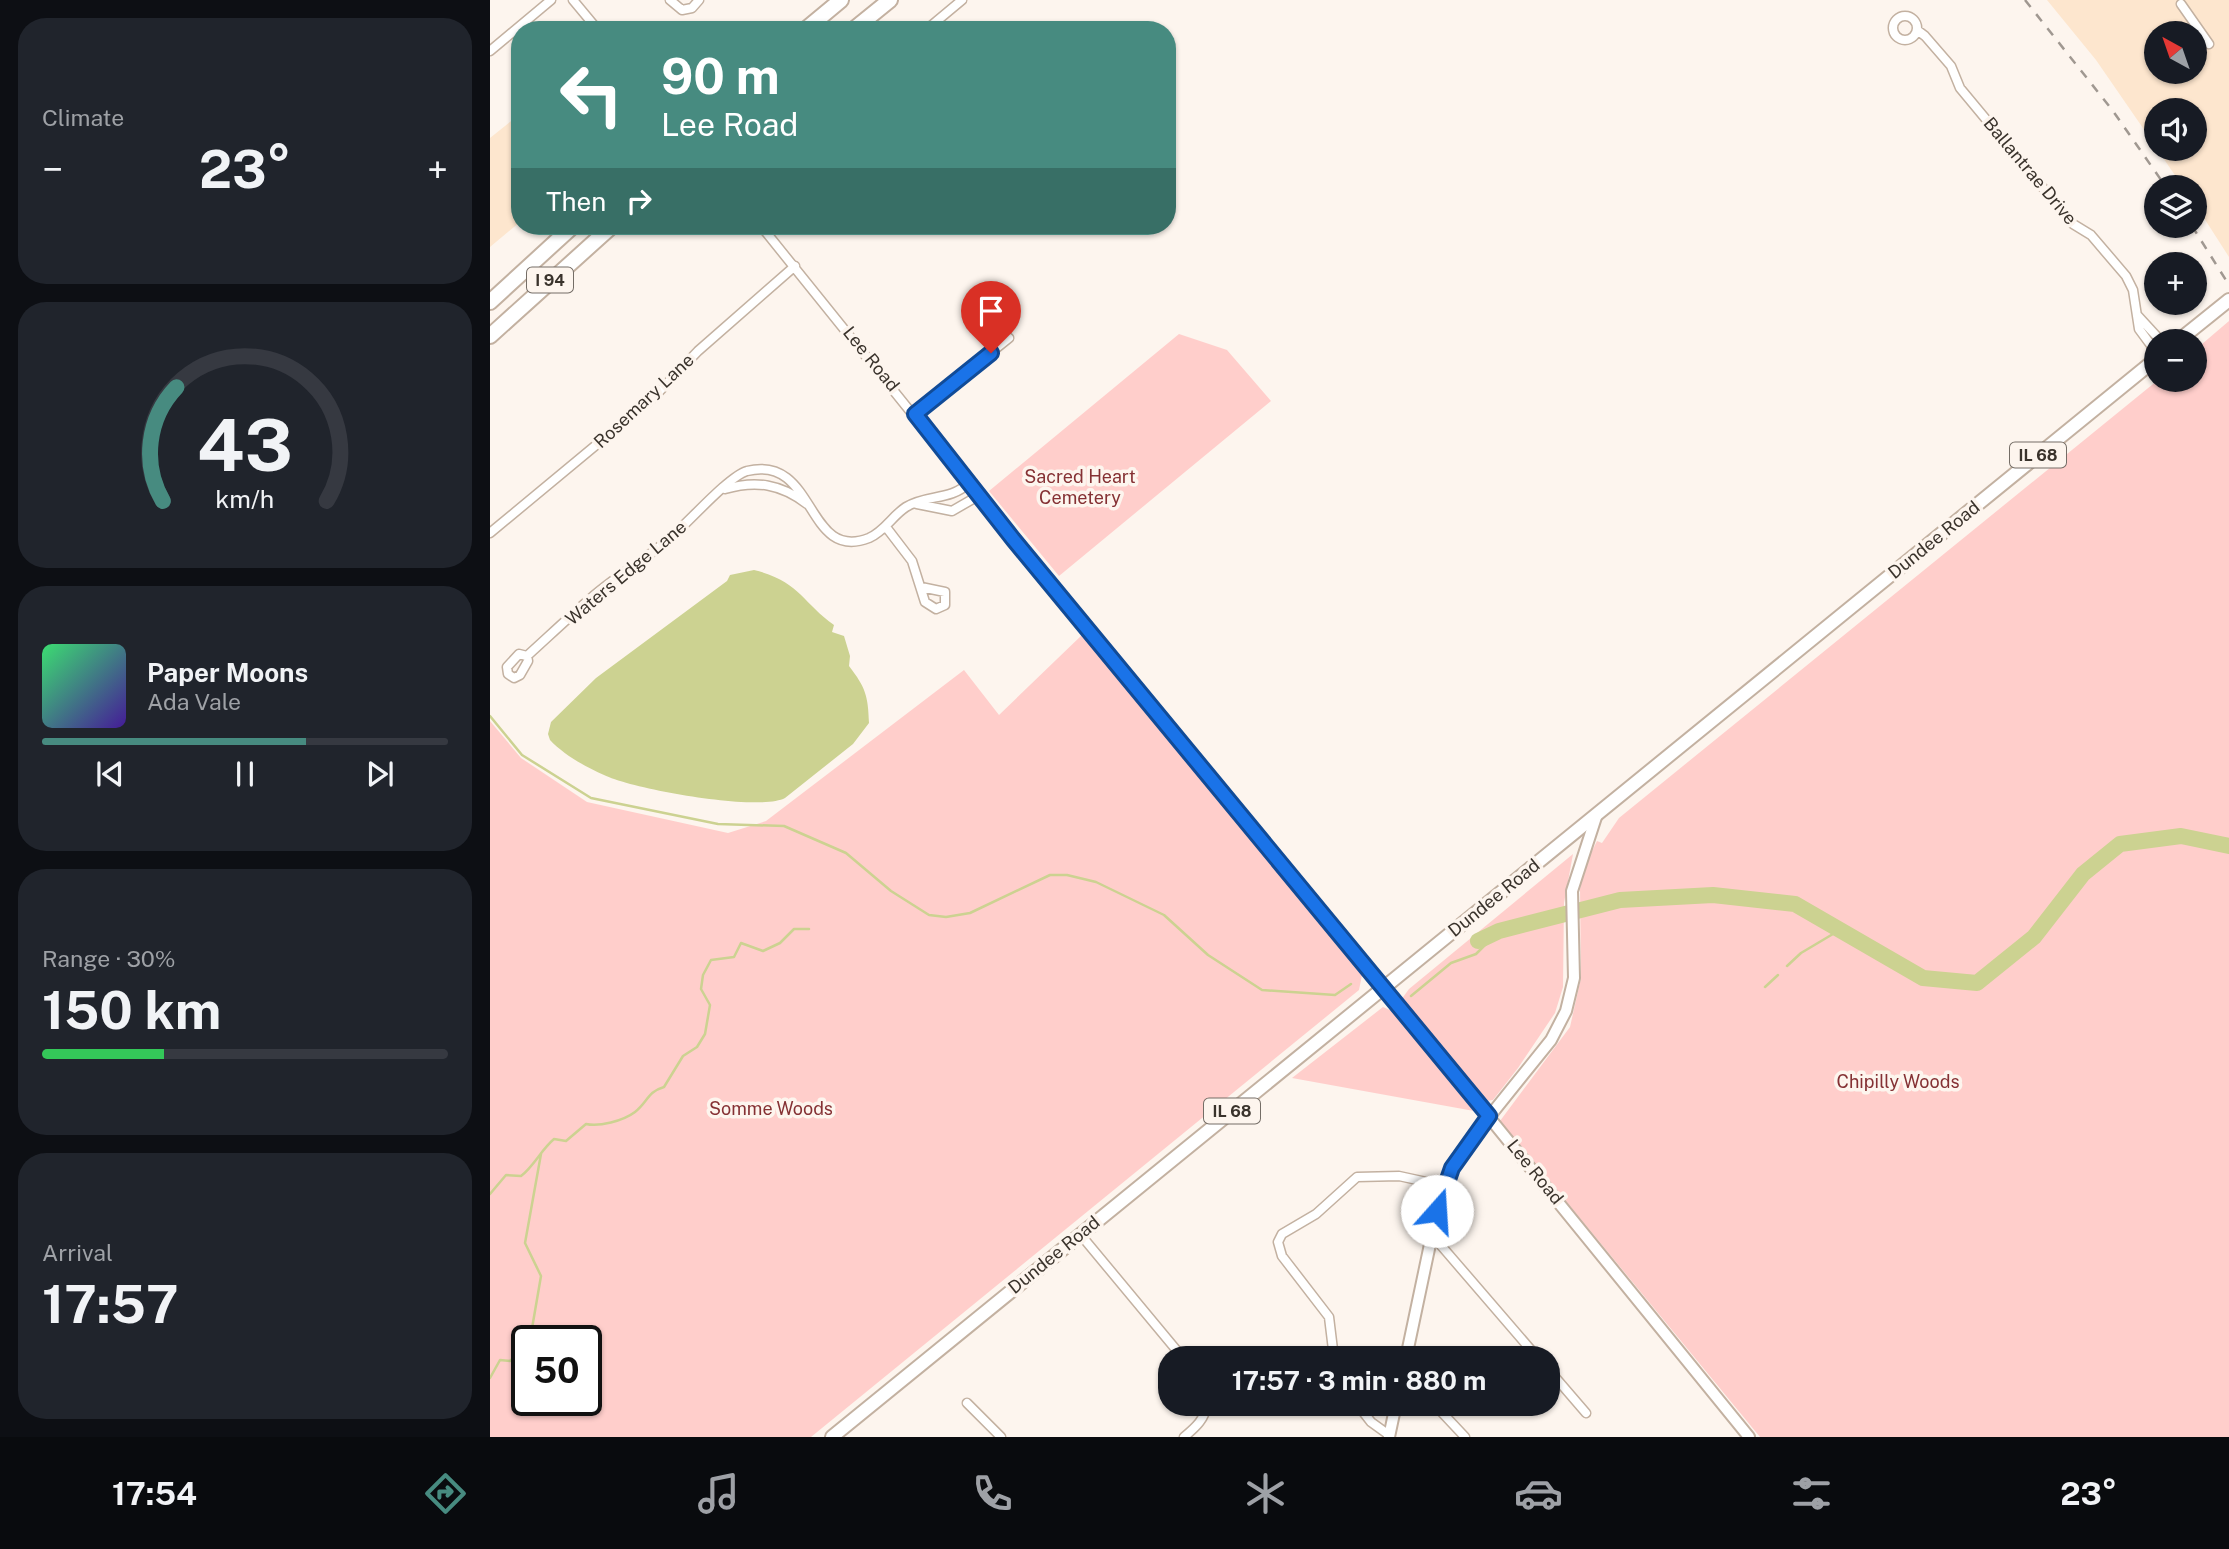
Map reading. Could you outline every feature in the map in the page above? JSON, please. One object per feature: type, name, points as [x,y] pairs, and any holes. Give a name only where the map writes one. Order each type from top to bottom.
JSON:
[{"type":"highway","points":[[816,21],[841,0]]},
{"type":"highway","points":[[864,21],[890,0]]},
{"type":"highway","name":"I 94","points":[[490,302],[563,235]]},
{"type":"highway","name":"I 94","points":[[490,336],[602,235]]},
{"type":"main road","points":[[2193,329],[2229,300]]},
{"type":"main road","name":"Dundee Road","points":[[832,1437],[2144,369]]},
{"type":"main road","points":[[1409,1346],[1445,1186],[1464,1149],[1551,1040],[1566,1011],[1574,978],[1572,901],[1583,849],[1597,814]]},
{"type":"main road","name":"Lee Road","points":[[1384,988],[1747,1436]]},
{"type":"main road","points":[[1389,1436],[1393,1416]]},
{"type":"street","points":[[526,21],[551,0]]},
{"type":"street","points":[[573,0],[590,21]]},
{"type":"street","points":[[670,0],[682,10],[692,8],[699,0]]},
{"type":"street","points":[[937,21],[962,0]]},
{"type":"street","points":[[2181,4],[2209,44]]},
{"type":"street","name":"Ballantrae Drive","points":[[1917,30],[1926,36],[1951,66],[1960,88],[2073,224],[2091,235],[2126,276],[2133,290],[2139,329],[2144,336]]},
{"type":"street","points":[[490,51],[511,33]]},
{"type":"street","name":"Lee Road","points":[[768,235],[915,414],[978,496],[1384,988]]},
{"type":"street","name":"Rosemary Lane","points":[[490,533],[654,397],[698,351],[795,267]]},
{"type":"street","points":[[2135,314],[2149,329]]},
{"type":"street","points":[[915,414],[1009,338]]},
{"type":"street","name":"Waters Edge Lane","points":[[527,656],[590,599],[658,549],[743,472],[770,470],[796,484],[823,528],[847,541],[870,537],[914,503]]},
{"type":"street","points":[[914,503],[949,497],[970,483]]},
{"type":"street","name":"Waters Edge Lane","points":[[725,489],[762,484],[785,490],[807,504]]},
{"type":"street","points":[[914,503],[947,512],[960,508],[978,496]]},
{"type":"street","points":[[886,527],[907,552],[921,587]]},
{"type":"street","points":[[1332,1346],[1328,1317],[1282,1256],[1278,1242],[1282,1234],[1316,1214],[1357,1177],[1399,1176],[1445,1186]]},
{"type":"street","points":[[1080,1234],[1173,1346]]},
{"type":"street","points":[[1432,1235],[1528,1346]]},
{"type":"street","points":[[1560,1383],[1586,1413]]},
{"type":"street","points":[[967,1403],[1001,1437]]},
{"type":"street","points":[[1184,1437],[1197,1427],[1202,1416]]},
{"type":"street","points":[[1366,1416],[1389,1436]]},
{"type":"street","points":[[1445,1416],[1465,1437]]},
{"type":"shaded area","points":[[2047,0],[2229,0],[2229,257],[2207,223],[2207,175],[2175,175],[2165,161],[2207,161],[2207,98],[2144,98],[2144,130],[2096,60]]},
{"type":"shaded area","points":[[511,121],[511,230],[490,247],[490,138]]},
{"type":"shaded area","points":[[754,570],[791,586],[834,625],[832,632],[844,636],[850,656],[849,666],[863,687],[869,714],[869,723],[853,744],[785,798],[771,802],[750,802],[695,797],[619,781],[576,760],[550,740],[548,734],[551,722],[596,678],[727,581],[730,575]]},
{"type":"green space","name":"Chipilly Woods","points":[[2229,321],[2229,1437],[1760,1437],[1500,1121],[1570,1027],[1581,978],[1580,889],[1585,865],[1597,841],[1602,843],[1619,818],[2144,391],[2207,392],[2207,340]]},
{"type":"green space","name":"Sacred Heart Cemetery","points":[[1179,334],[1227,350],[1271,401],[1059,576],[989,491]]},
{"type":"green space","name":"Somme Woods","points":[[1083,634],[1362,975],[1359,990],[811,1437],[490,1437],[490,721],[521,758],[587,802],[728,833],[766,821],[964,670],[999,715]]},
{"type":"green space","points":[[1573,854],[1564,903],[1563,987],[1555,1013],[1493,1100],[1485,1101],[1401,1000],[1409,989]]},
{"type":"green space","points":[[1383,1007],[1392,1011],[1474,1111],[1292,1078]]},
{"type":"waterway","points":[[490,716],[522,755],[591,798],[718,824],[784,826],[846,853],[891,891],[929,915],[946,917],[970,913],[1050,875],[1067,875],[1096,882],[1164,915],[1208,955],[1262,990],[1335,995],[1351,984]]},
{"type":"waterway","points":[[1478,941],[1499,931],[1620,900],[1713,895],[1795,904],[1923,978],[1977,983],[2034,937],[2083,874],[2120,844],[2181,836],[2229,846]]},
{"type":"waterway","points":[[490,1194],[506,1175],[521,1176],[554,1139],[566,1141],[586,1124],[618,1121],[635,1112],[651,1094],[664,1087],[683,1056],[697,1047],[705,1034],[710,1005],[701,989],[703,975],[711,960],[734,957],[741,943],[763,951],[780,943],[794,929],[809,929]]},
{"type":"waterway","points":[[1411,996],[1451,963],[1476,954],[1499,931]]},
{"type":"waterway","points":[[1787,966],[1801,953],[1838,931]]},
{"type":"waterway","points":[[1765,987],[1778,975]]},
{"type":"waterway","points":[[533,1325],[541,1276],[525,1243],[541,1154]]},
{"type":"waterway","points":[[490,1378],[500,1360],[511,1360]]},
{"type":"railway","points":[[2025,0],[2113,111],[2158,175]]},
{"type":"railway","points":[[2200,238],[2229,285]]},
{"type":"route","points":[[991,353],[915,414],[1013,539],[1489,1116],[1452,1168],[1437,1211]]}]
